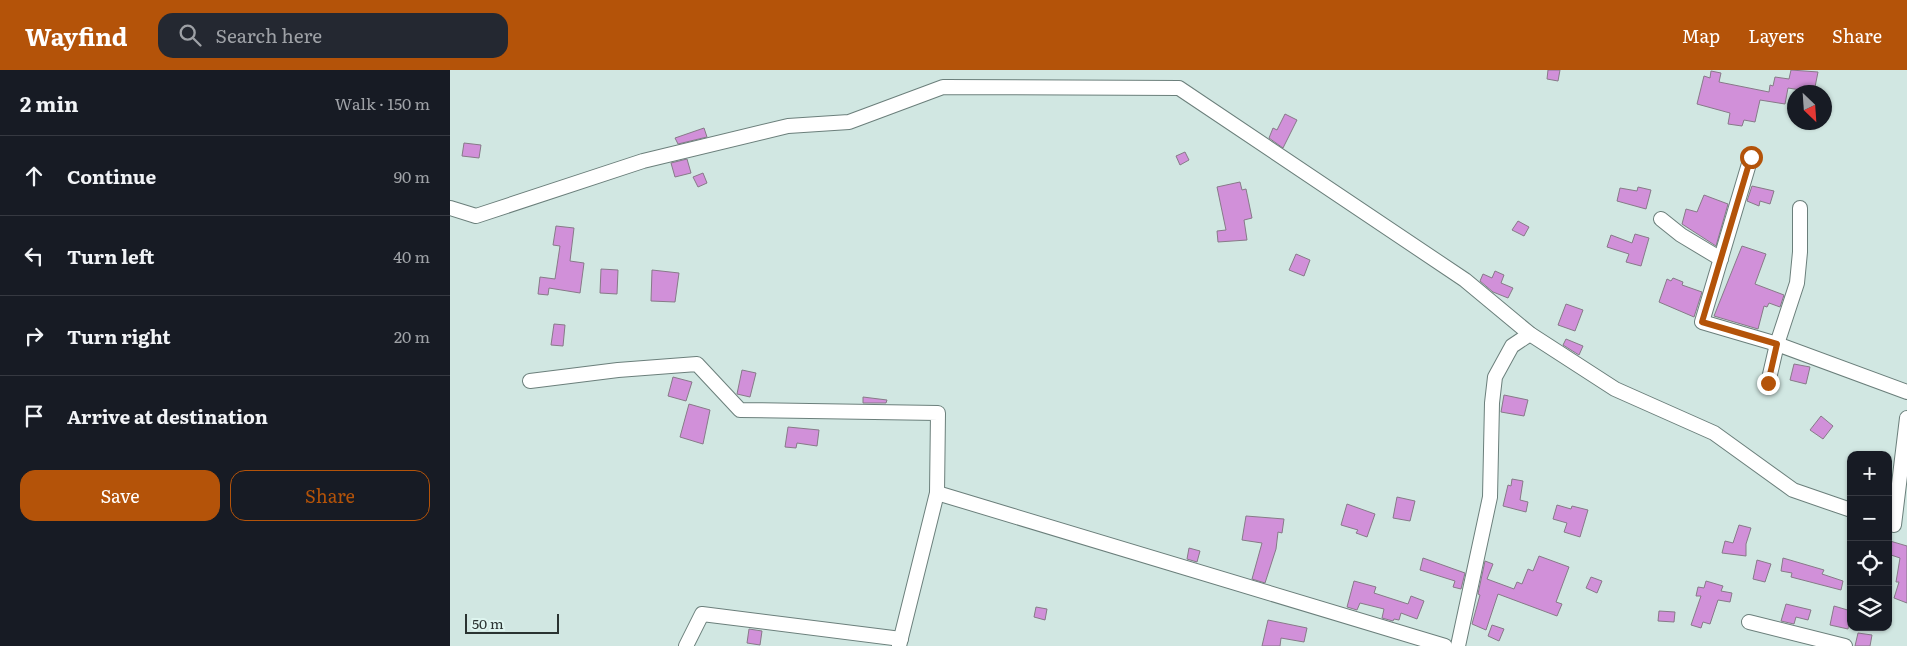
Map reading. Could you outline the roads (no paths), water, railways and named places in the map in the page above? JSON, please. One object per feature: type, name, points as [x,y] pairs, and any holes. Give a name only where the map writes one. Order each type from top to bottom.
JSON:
[{"type":"street","points":[[450,208],[476,216],[643,161],[788,126],[849,122],[943,87],[1180,88],[1465,280],[1530,334],[1616,389],[1714,433],[1793,490],[1847,509]]},
{"type":"street","points":[[1751,157],[1702,322],[1777,344],[1907,392]]},
{"type":"street","points":[[1768,383],[1777,344],[1797,283],[1800,252],[1800,208]]},
{"type":"street","points":[[1661,219],[1681,235],[1721,259]]},
{"type":"street","points":[[1458,646],[1490,497],[1492,403],[1495,377],[1512,346],[1530,334]]},
{"type":"street","points":[[530,381],[618,370],[697,364],[740,410],[938,413],[937,493],[900,642],[702,614],[686,646]]},
{"type":"street","points":[[1896,526],[1907,418]]},
{"type":"street","points":[[937,493],[1445,646]]},
{"type":"street","points":[[1748,622],[1845,646]]}]
